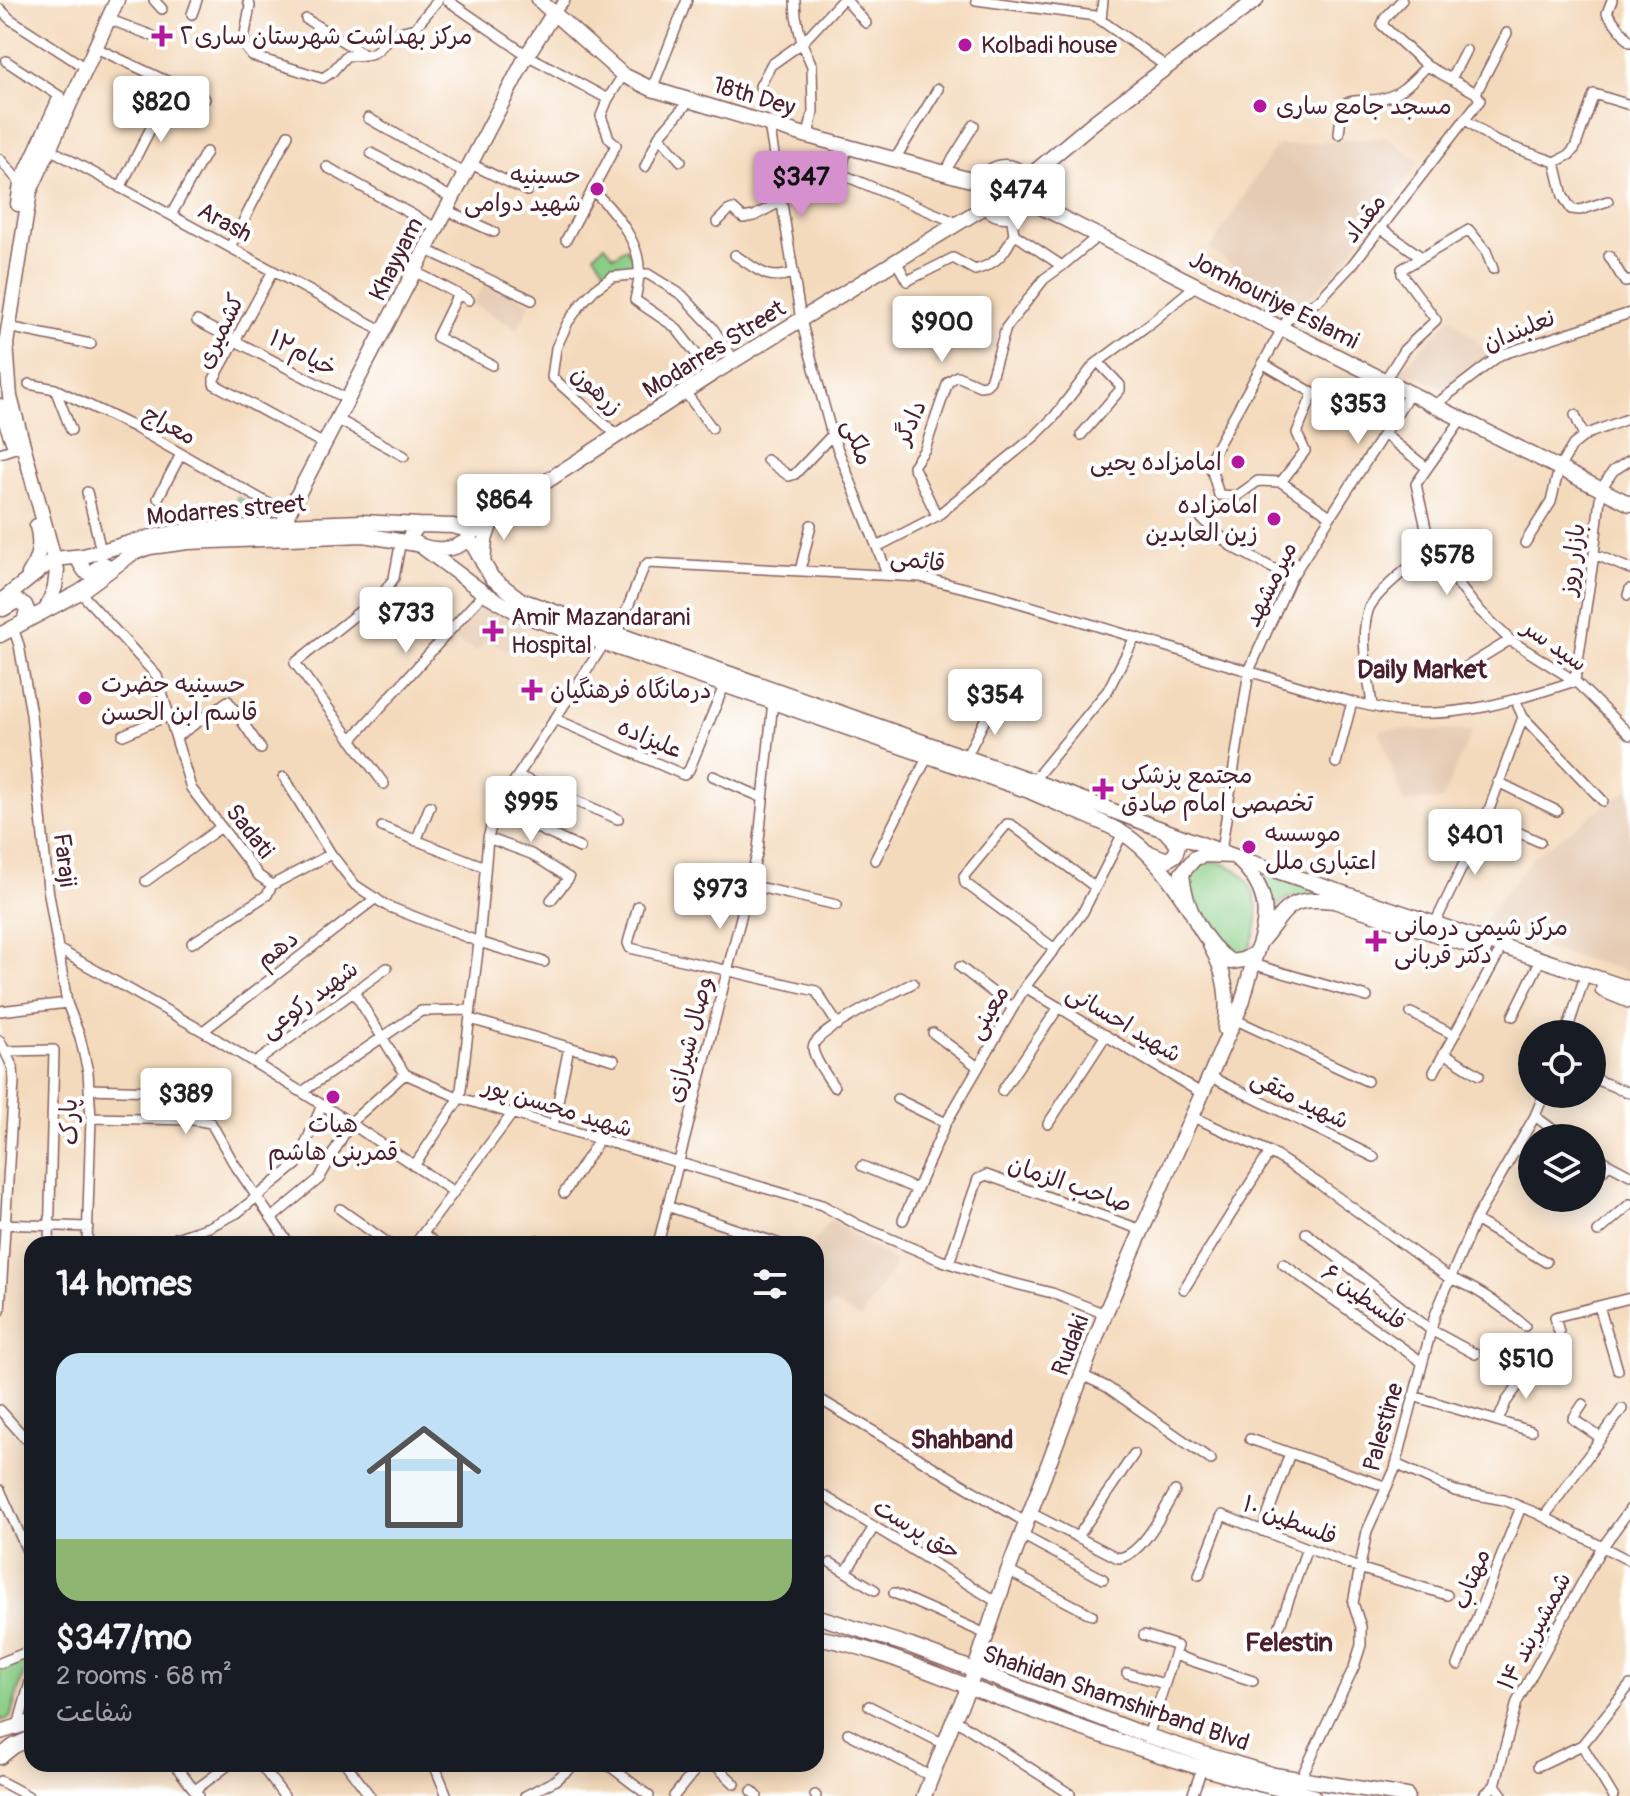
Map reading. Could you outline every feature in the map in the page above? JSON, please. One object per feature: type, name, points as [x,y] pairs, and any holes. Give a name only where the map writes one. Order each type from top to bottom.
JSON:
[{"type":"main road","points":[[4,329],[30,191],[45,141],[61,97],[108,0]]},
{"type":"main road","points":[[46,610],[55,587],[57,570],[3,371],[4,329],[21,184],[117,0]]},
{"type":"main road","name":"18th Dey","points":[[539,0],[623,75],[652,89],[808,136],[982,183]]},
{"type":"main road","points":[[1026,179],[1094,122],[1256,0]]},
{"type":"main road","name":"Khayyam","points":[[284,520],[527,55],[553,14]]},
{"type":"main road","points":[[1014,168],[1026,179],[1029,189],[1027,200],[1024,206],[1011,214],[997,214],[982,199],[982,183],[992,170],[1014,168]]},
{"type":"main road","name":"Jomhouriye Eslami","points":[[1027,200],[1630,504]]},
{"type":"main road","name":"Modarres Street","points":[[12,628],[80,592],[133,553],[150,547],[188,542],[364,535],[454,548],[493,516],[712,374],[986,206]]},
{"type":"main road","points":[[0,407],[41,541],[36,564],[22,584]]},
{"type":"main road","points":[[485,568],[485,540],[493,516]]},
{"type":"main road","name":"Modarres street","points":[[54,559],[84,556],[147,538],[186,531],[284,520],[453,526],[464,529],[470,536]]},
{"type":"main road","points":[[419,525],[411,534],[413,543],[484,593],[520,614],[1029,791],[1123,833],[1156,862],[1191,911],[1205,937],[1219,954],[1231,962],[1256,953],[1284,910],[1296,902],[1319,899],[1334,901],[1583,982],[1630,1001]]},
{"type":"main road","points":[[470,536],[485,568],[501,587],[521,600],[1033,781],[1228,854],[1630,989]]},
{"type":"main road","points":[[84,556],[81,568],[90,573],[133,553]]},
{"type":"main road","points":[[0,602],[54,559]]},
{"type":"main road","points":[[472,583],[471,576],[475,570],[485,568]]},
{"type":"main road","points":[[0,611],[17,601],[27,610],[12,628]]},
{"type":"main road","points":[[1139,846],[1160,858],[1171,859],[1178,845],[1161,829]]},
{"type":"main road","points":[[1191,911],[1183,890],[1182,873],[1188,863],[1205,855],[1228,854],[1252,874],[1262,893],[1265,905],[1263,932],[1256,953]]},
{"type":"main road","name":"Rudaki","points":[[1205,937],[1221,965],[1227,991],[1224,1041]]},
{"type":"main road","name":"Rudaki","points":[[969,1687],[1008,1571],[1105,1314],[1245,993],[1256,953]]},
{"type":"main road","points":[[1227,991],[1227,986],[1235,979],[1244,986],[1245,993]]},
{"type":"main road","name":"Shahidan Shamshirband Blvd","points":[[824,1619],[911,1646],[1203,1766],[1313,1796]]},
{"type":"main road","name":"Shahidan Shamshirband Blvd","points":[[824,1638],[851,1643],[969,1687],[1146,1742],[1274,1775],[1298,1790],[1407,1796]]},
{"type":"main road","points":[[924,1796],[969,1687]]},
{"type":"main road","points":[[0,1732],[24,1724]]},
{"type":"main road","points":[[0,1757],[24,1742]]},
{"type":"street","points":[[154,0],[162,9]]},
{"type":"street","points":[[192,14],[197,0]]},
{"type":"street","points":[[248,0],[250,6],[243,45],[246,51],[291,70],[323,78],[346,56],[365,55],[381,49],[391,34],[415,28],[438,0]]},
{"type":"street","points":[[447,0],[527,55],[608,99]]},
{"type":"street","points":[[553,14],[565,0]]},
{"type":"street","points":[[652,89],[687,0]]},
{"type":"street","points":[[795,0],[802,43],[812,66],[813,112],[808,136]]},
{"type":"street","points":[[760,86],[771,65],[802,43],[844,0],[866,23]]},
{"type":"street","points":[[976,0],[1095,16],[1167,67]]},
{"type":"street","points":[[1101,20],[1103,0]]},
{"type":"street","points":[[1402,0],[1382,25],[1427,66],[1476,93],[1507,33]]},
{"type":"street","points":[[1612,0],[1607,13],[1630,42]]},
{"type":"street","points":[[0,9],[10,19],[78,63]]},
{"type":"street","points":[[108,19],[153,36]]},
{"type":"street","points":[[306,19],[365,55]]},
{"type":"street","points":[[94,47],[205,99]]},
{"type":"street","points":[[1451,79],[1466,50]]},
{"type":"street","points":[[6,61],[61,97]]},
{"type":"street","points":[[1339,134],[1342,105],[1349,101],[1382,99],[1396,94],[1427,66]]},
{"type":"street","points":[[566,240],[616,145],[609,138],[601,116],[623,75]]},
{"type":"street","points":[[120,188],[173,85]]},
{"type":"street","points":[[895,159],[938,89]]},
{"type":"street","name":"مقداد","points":[[1283,329],[1292,315],[1319,300],[1382,229],[1480,100],[1476,93]]},
{"type":"street","points":[[1465,119],[1495,141],[1555,162],[1575,148],[1594,94],[1630,105]]},
{"type":"street","points":[[645,167],[659,136],[691,99]]},
{"type":"street","points":[[368,118],[468,169],[527,191]]},
{"type":"street","name":"ملکی","points":[[769,124],[801,320],[832,435],[888,575]]},
{"type":"street","points":[[944,173],[974,125]]},
{"type":"street","points":[[230,247],[288,135]]},
{"type":"street","points":[[659,136],[681,161]]},
{"type":"street","name":"Arash","points":[[45,141],[120,188],[383,331]]},
{"type":"street","points":[[847,146],[841,174],[957,223]]},
{"type":"street","points":[[171,215],[206,152]]},
{"type":"street","points":[[371,153],[494,232]]},
{"type":"street","points":[[0,159],[21,184]]},
{"type":"street","points":[[1555,162],[1563,196],[1571,209],[1580,210],[1608,201]]},
{"type":"street","points":[[327,167],[436,228]]},
{"type":"street","points":[[592,190],[608,204],[628,235],[639,263],[635,300],[675,327],[712,374]]},
{"type":"street","points":[[717,222],[733,209],[743,218],[754,216],[782,201]]},
{"type":"street","points":[[896,261],[907,281],[953,258],[975,270],[990,265],[1006,251],[1014,234],[1011,214]]},
{"type":"street","points":[[1382,229],[1420,256]]},
{"type":"street","points":[[1385,380],[1404,350],[1436,320],[1402,274],[1402,269],[1469,230],[1486,251],[1493,269]]},
{"type":"street","points":[[1014,234],[1062,266],[1098,236]]},
{"type":"street","points":[[425,249],[532,300]]},
{"type":"street","points":[[735,255],[777,279],[793,273]]},
{"type":"street","points":[[1609,256],[1625,282],[1630,281]]},
{"type":"street","name":"دادگر","points":[[937,516],[913,466],[925,449],[948,382],[957,376],[980,386],[990,381],[1006,328],[1044,279],[1062,266]]},
{"type":"street","name":"کشمیری","points":[[273,271],[214,384],[324,444]]},
{"type":"street","points":[[414,271],[469,300]]},
{"type":"street","points":[[640,274],[648,274],[682,295],[712,327],[734,360]]},
{"type":"street","name":"زرهون","points":[[618,436],[552,377],[556,348],[568,322],[595,289],[612,277],[640,274]]},
{"type":"street","points":[[877,547],[937,516],[1035,436],[1098,362],[1196,285]]},
{"type":"street","points":[[458,294],[437,337],[492,365]]},
{"type":"street","name":"نعلبندان","points":[[1435,405],[1500,355],[1630,313]]},
{"type":"street","name":"خیام۱۲","points":[[197,321],[347,399]]},
{"type":"street","points":[[4,329],[91,344]]},
{"type":"street","points":[[1283,329],[1209,461],[1219,495],[1237,496],[1258,481],[1281,482],[1330,516]]},
{"type":"street","points":[[1081,435],[1120,390],[1120,385],[1098,362]]},
{"type":"street","points":[[1264,364],[1313,393],[1297,433],[1305,450],[1281,482]]},
{"type":"street","name":"معراج","points":[[29,384],[55,389],[134,427],[284,520]]},
{"type":"street","points":[[55,389],[71,430]]},
{"type":"street","points":[[685,392],[712,428]]},
{"type":"street","name":"میرمشهد","points":[[1228,854],[1249,671],[1291,578],[1410,393]]},
{"type":"street","points":[[1575,415],[1584,436]]},
{"type":"street","points":[[1525,543],[1551,502],[1559,468],[1573,445],[1584,436],[1630,418]]},
{"type":"street","points":[[337,419],[404,456]]},
{"type":"street","name":"سید سر","points":[[1462,419],[1416,484],[1431,550],[1477,608],[1510,640],[1575,681],[1630,735]]},
{"type":"street","points":[[1384,434],[1427,468]]},
{"type":"street","points":[[767,460],[789,476],[795,474],[832,435]]},
{"type":"street","points":[[0,453],[15,448]]},
{"type":"street","points":[[158,498],[181,454]]},
{"type":"street","points":[[1601,489],[1613,471],[1630,460]]},
{"type":"street","name":"بازار روز","points":[[1575,681],[1601,489]]},
{"type":"street","points":[[87,492],[101,551]]},
{"type":"street","points":[[1202,519],[1231,546],[1291,578]]},
{"type":"street","points":[[800,571],[811,525]]},
{"type":"street","points":[[384,784],[295,663],[384,592],[413,543]]},
{"type":"street","points":[[1372,706],[1365,646],[1368,609],[1399,575],[1431,550]]},
{"type":"street","points":[[1594,554],[1630,569]]},
{"type":"street","name":"قائمی","points":[[617,634],[648,563],[920,577],[993,595],[1352,702],[1396,711],[1459,711],[1515,701],[1575,681]]},
{"type":"street","name":"Sadati","points":[[80,592],[157,676],[191,788],[259,876],[272,885],[331,854]]},
{"type":"street","points":[[351,740],[484,593]]},
{"type":"street","name":"Faraji","points":[[12,628],[19,645],[31,714],[39,812],[67,1003]]},
{"type":"street","points":[[1033,781],[1108,690],[1135,637]]},
{"type":"street","points":[[1458,672],[1510,640]]},
{"type":"street","name":"شهید محسن پور","points":[[604,644],[496,809],[488,838],[460,1098],[822,1205],[872,1232],[949,1263],[1052,1293],[1105,1314]]},
{"type":"street","name":"علیزاده","points":[[555,719],[684,775],[689,770],[724,686]]},
{"type":"street","points":[[176,737],[228,701],[261,749]]},
{"type":"street","name":"وصال شیرازی","points":[[660,1236],[758,850],[773,701]]},
{"type":"street","points":[[966,757],[994,702]]},
{"type":"street","points":[[1336,763],[1352,702]]},
{"type":"street","points":[[1518,706],[1523,717],[1603,801]]},
{"type":"street","points":[[123,735],[169,715]]},
{"type":"street","points":[[1435,923],[1486,818],[1523,717]]},
{"type":"street","points":[[875,860],[928,756]]},
{"type":"street","points":[[518,776],[618,819]]},
{"type":"street","points":[[713,776],[763,798]]},
{"type":"street","points":[[284,777],[331,854],[355,885],[387,906],[479,942],[544,962]]},
{"type":"street","points":[[1498,782],[1557,811]]},
{"type":"street","points":[[416,841],[430,806]]},
{"type":"street","points":[[496,809],[580,848]]},
{"type":"street","points":[[1486,818],[1540,842]]},
{"type":"street","points":[[1055,949],[963,880],[964,876],[1007,824],[1095,887]]},
{"type":"street","points":[[146,881],[221,827]]},
{"type":"street","points":[[382,827],[485,867]]},
{"type":"street","name":"معینی","points":[[903,1220],[946,1123],[1025,987],[1083,912],[1123,833]]},
{"type":"street","points":[[488,838],[531,854],[569,878],[551,900]]},
{"type":"street","points":[[192,943],[267,895],[272,885]]},
{"type":"street","points":[[749,885],[837,905]]},
{"type":"street","name":"دهم","points":[[203,1031],[376,898]]},
{"type":"street","points":[[638,906],[628,943],[630,948],[816,991],[838,1025]]},
{"type":"street","points":[[58,949],[203,1031],[454,1192]]},
{"type":"street","points":[[1256,953],[1367,997]]},
{"type":"street","points":[[1434,1072],[1498,955]]},
{"type":"street","points":[[960,967],[1013,1008]]},
{"type":"street","points":[[1513,1016],[1537,967]]},
{"type":"street","name":"شهید رکوعی","points":[[255,1063],[387,968]]},
{"type":"street","points":[[1571,1020],[1583,982]]},
{"type":"street","points":[[834,1087],[813,1047],[815,1040],[913,983]]},
{"type":"street","name":"شهید احسانی","points":[[1025,987],[1201,1093]]},
{"type":"street","points":[[354,992],[405,1074],[460,1098],[414,1166]]},
{"type":"street","points":[[0,1011],[67,1003]]},
{"type":"street","name":"پارک","points":[[67,1003],[80,1037],[89,1089],[87,1236]]},
{"type":"street","points":[[1002,1091],[1059,1007]]},
{"type":"street","points":[[302,1092],[421,1011],[470,1015],[614,1060]]},
{"type":"street","points":[[1411,1013],[1454,1035]]},
{"type":"street","points":[[1234,1019],[1367,1081]]},
{"type":"street","points":[[933,1033],[978,1067]]},
{"type":"street","points":[[1048,1124],[1106,1035]]},
{"type":"street","points":[[0,1311],[14,1082],[13,1068],[2,1045]]},
{"type":"street","points":[[2,1045],[54,1050],[49,1236]]},
{"type":"street","points":[[553,1126],[569,1047]]},
{"type":"street","points":[[1444,1053],[1479,1075]]},
{"type":"street","points":[[272,1218],[319,1179],[350,1123],[405,1074]]},
{"type":"street","name":"شهید متقی","points":[[1209,1076],[1374,1157]]},
{"type":"street","points":[[1606,1084],[1630,1093]]},
{"type":"street","points":[[89,1089],[158,1091]]},
{"type":"street","points":[[897,1099],[946,1123]]},
{"type":"street","points":[[182,1236],[237,1213],[297,1164],[322,1105]]},
{"type":"street","name":"Palestine","points":[[1298,1790],[1361,1645],[1361,1627],[1353,1603],[1367,1531],[1396,1464],[1431,1330],[1449,1278],[1475,1220],[1538,1108]]},
{"type":"street","points":[[426,1236],[423,1234],[512,1114]]},
{"type":"street","points":[[1191,1116],[1270,1152],[1449,1278],[1462,1282],[1502,1307],[1525,1326]]},
{"type":"street","points":[[1535,1116],[1546,1124]]},
{"type":"street","points":[[91,1118],[211,1123],[233,1162],[284,1236]]},
{"type":"street","points":[[564,1193],[599,1140]]},
{"type":"street","points":[[1184,1289],[1270,1152]]},
{"type":"street","points":[[1608,1165],[1630,1175]]},
{"type":"street","points":[[862,1166],[916,1189]]},
{"type":"street","name":"صاحب الزمان","points":[[949,1263],[978,1179],[986,1175],[1142,1230]]},
{"type":"street","points":[[1598,1232],[1630,1204]]},
{"type":"street","points":[[667,1206],[756,1236]]},
{"type":"street","points":[[340,1209],[378,1236]]},
{"type":"street","points":[[1475,1220],[1546,1262]]},
{"type":"street","points":[[3,1224],[88,1227]]},
{"type":"street","points":[[1306,1233],[1431,1330],[1475,1354]]},
{"type":"street","name":"فلسطین ۶","points":[[1283,1264],[1422,1362]]},
{"type":"street","points":[[1559,1332],[1555,1317],[1630,1298]]},
{"type":"street","points":[[1599,1306],[1618,1370]]},
{"type":"street","points":[[1498,1421],[1506,1402],[1536,1361],[1554,1373]]},
{"type":"street","points":[[1082,1375],[1107,1387],[1211,1460]]},
{"type":"street","points":[[1413,1396],[1531,1431]]},
{"type":"street","points":[[824,1402],[1027,1524],[1103,1579]]},
{"type":"street","points":[[1583,1404],[1573,1419],[1601,1438]]},
{"type":"street","points":[[1544,1517],[1622,1409]]},
{"type":"street","points":[[0,1410],[24,1437]]},
{"type":"street","points":[[1250,1439],[1387,1487]]},
{"type":"street","points":[[1262,1531],[1290,1453]]},
{"type":"street","points":[[1078,1536],[1134,1454]]},
{"type":"street","points":[[1396,1464],[1455,1491],[1504,1500],[1521,1507],[1630,1561]]},
{"type":"street","points":[[0,1490],[24,1544]]},
{"type":"street","points":[[1027,1524],[1078,1536],[1118,1558],[1129,1555],[1143,1541],[1175,1491]]},
{"type":"street","name":"حق پرست","points":[[824,1496],[997,1602]]},
{"type":"street","name":"مهتاب","points":[[1458,1665],[1521,1507]]},
{"type":"street","name":"شمشیربند ۱۴","points":[[1495,1785],[1517,1702],[1603,1547],[1630,1509]]},
{"type":"street","name":"فلسطین ۱۰","points":[[1199,1575],[1222,1515],[1359,1568],[1447,1595]]},
{"type":"street","points":[[846,1572],[874,1527]]},
{"type":"street","points":[[1280,1625],[1307,1548]]},
{"type":"street","points":[[831,1563],[875,1590]]},
{"type":"street","points":[[1008,1571],[1092,1615]]},
{"type":"street","points":[[894,1593],[986,1634]]},
{"type":"street","points":[[1144,1635],[1253,1681]]},
{"type":"street","points":[[1146,1742],[1176,1650]]},
{"type":"street","points":[[0,1663],[24,1653]]},
{"type":"street","points":[[1127,1673],[1164,1684]]},
{"type":"street","points":[[1538,1766],[1582,1745],[1630,1685]]},
{"type":"street","points":[[869,1706],[944,1744]]},
{"type":"street","points":[[954,1719],[1070,1794]]},
{"type":"street","points":[[848,1733],[932,1777]]},
{"type":"street","points":[[1582,1745],[1613,1796]]},
{"type":"street","points":[[1192,1796],[1203,1766]]},
{"type":"street","points":[[180,1772],[197,1793],[221,1772]]},
{"type":"street","points":[[266,1772],[284,1796]]},
{"type":"street","points":[[352,1772],[370,1796]]},
{"type":"street","points":[[437,1772],[447,1796]]},
{"type":"street","points":[[525,1796],[566,1772]]},
{"type":"street","points":[[618,1772],[649,1796]]},
{"type":"street","points":[[674,1796],[694,1772]]},
{"type":"street","points":[[722,1772],[735,1784]]},
{"type":"street","points":[[0,1781],[28,1796]]},
{"type":"street","points":[[1483,1796],[1495,1785],[1503,1796]]},
{"type":"shaded area","points":[[1386,137],[1420,162],[1345,261],[1314,293],[1292,307],[1210,249],[1276,146]]},
{"type":"shaded area","points":[[486,282],[531,303],[518,329],[472,304]]},
{"type":"shaded area","points":[[1451,317],[1495,358],[1448,390],[1402,369]]},
{"type":"shaded area","name":"Amir Mazandarani Hospital","points":[[479,608],[499,608],[533,622],[506,652],[487,640],[476,652],[454,639]]},
{"type":"shaded area","points":[[1379,729],[1472,731],[1442,800],[1403,802]]},
{"type":"shaded area","points":[[1630,788],[1630,972],[1477,929],[1534,856]]},
{"type":"shaded area","points":[[830,1219],[896,1263],[860,1319],[834,1303],[824,1311],[824,1236],[819,1236]]},
{"type":"green space","points":[[1008,177],[1019,181],[1023,192],[1019,203],[1008,207],[997,203],[993,192],[997,181]]},
{"type":"green space","points":[[605,245],[614,256],[626,248],[637,264],[635,268],[617,265],[607,272],[594,254]]},
{"type":"green space","points":[[237,497],[275,516],[232,519]]},
{"type":"green space","points":[[1209,862],[1222,863],[1241,874],[1253,893],[1256,928],[1244,952],[1233,955],[1224,948],[1208,930],[1196,909],[1188,874],[1195,866]]},
{"type":"green space","points":[[1251,865],[1611,990],[1379,913],[1295,896],[1284,900],[1271,913],[1266,884]]},
{"type":"green space","points":[[24,1657],[24,1672],[10,1718],[0,1721],[0,1668]]},
{"type":"place","name":"مرکز بهداشت شهرستان ساری٢","points":[[162,36]]},
{"type":"place","name":"Kolbadi house","points":[[965,45]]},
{"type":"place","name":"مسجد جامع ساری","points":[[1260,106]]},
{"type":"place","name":"حسینیه شهید دوامی","points":[[597,189]]},
{"type":"place","name":"امامزاده یحیی","points":[[1238,462]]},
{"type":"place","name":"امامزاده زین العابدین","points":[[1274,519]]},
{"type":"place","name":"Amir Mazandarani Hospital","points":[[493,631]]},
{"type":"place","name":"درمانگاه فرهنگیان","points":[[532,690]]},
{"type":"place","name":"حسینیه حضرت قاسم ابن الحسن","points":[[85,698]]},
{"type":"place","name":"مجتمع پزشکی تخصصی امام صادق","points":[[1103,789]]},
{"type":"place","name":"موسسه اعتباری ملل","points":[[1249,847]]},
{"type":"place","name":"مرکز شیمی درمانی دکتر قربانی","points":[[1376,941]]},
{"type":"place","name":"هیات قمربنی هاشم","points":[[333,1097]]},
{"type":"district","name":"Daily Market","points":[[1422,669]]},
{"type":"district","name":"Shahband","points":[[962,1439]]},
{"type":"district","name":"Felestin","points":[[1289,1642]]}]
